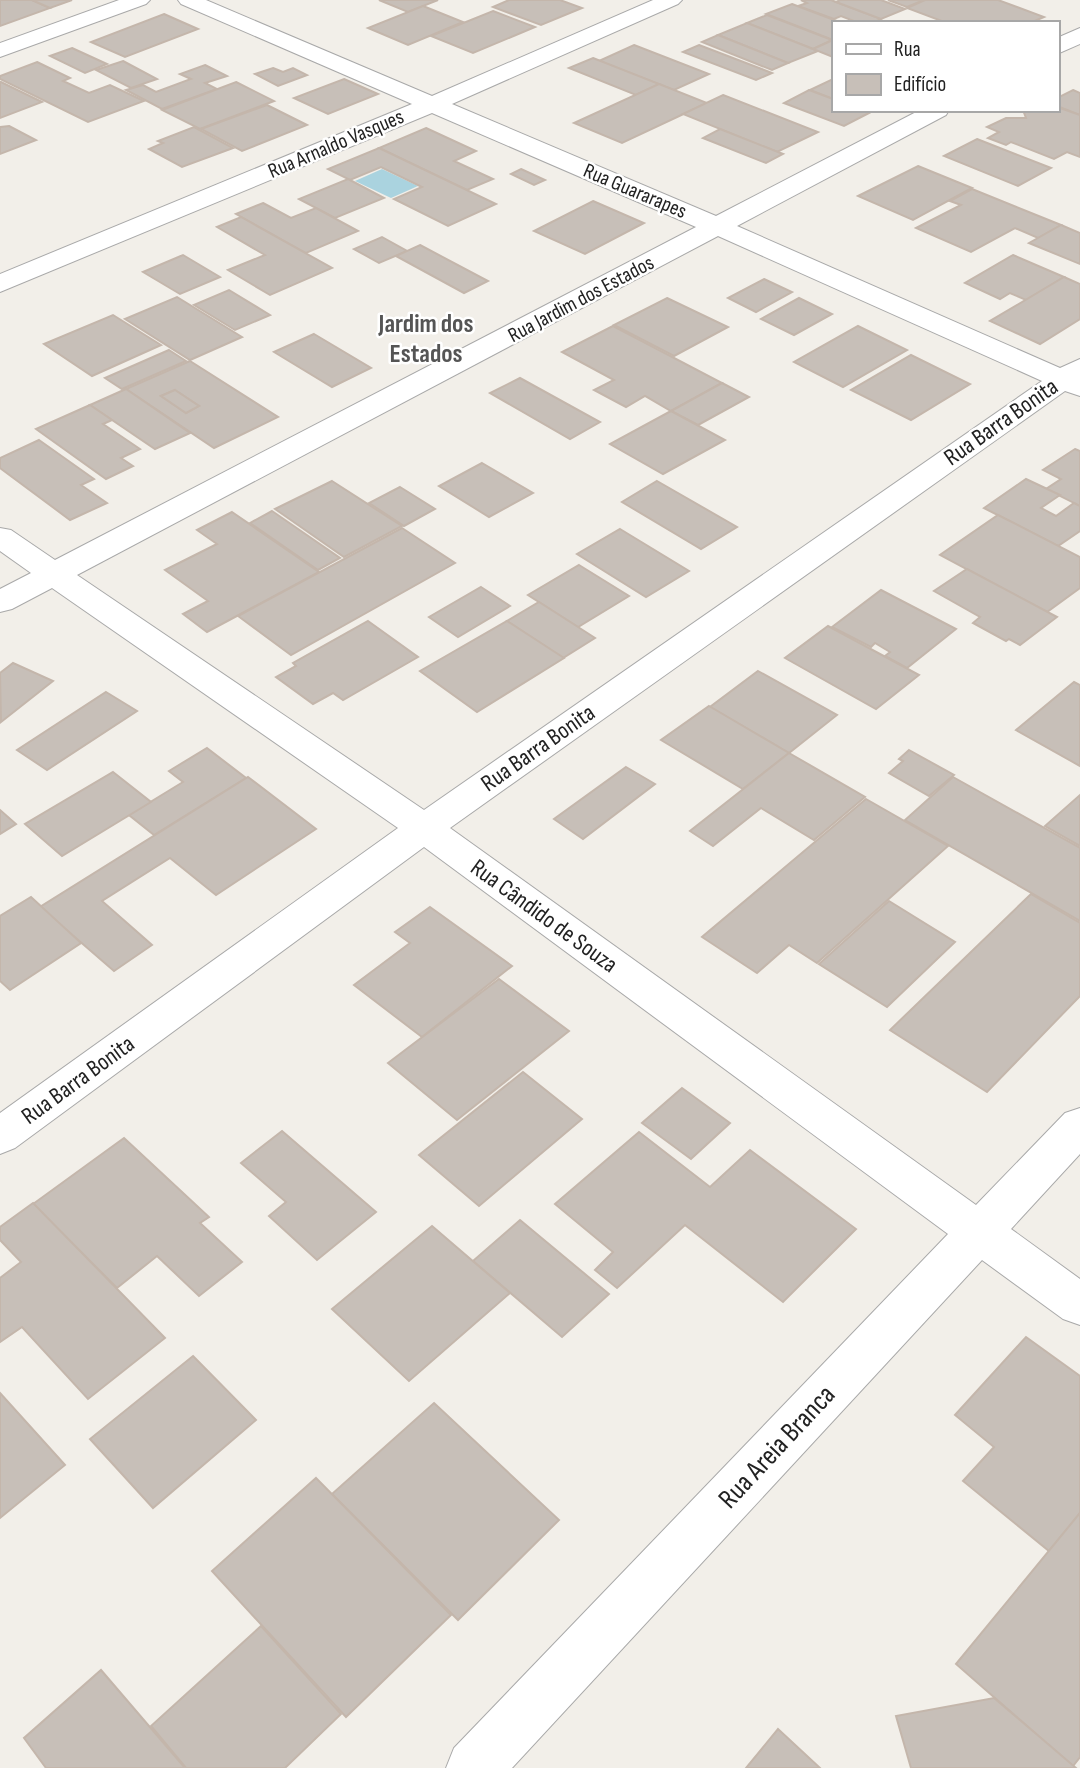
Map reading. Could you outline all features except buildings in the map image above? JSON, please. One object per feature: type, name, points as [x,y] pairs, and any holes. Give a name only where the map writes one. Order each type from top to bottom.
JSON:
[{"type":"street","points":[[0,50],[139,0]]},
{"type":"street","name":"Rua Guararapes","points":[[188,0],[1074,378]]},
{"type":"street","name":"Rua Arnaldo Vasques","points":[[0,284],[433,104],[671,0]]},
{"type":"street","points":[[1059,46],[1080,35]]},
{"type":"street","name":"Rua Jardim dos Estados","points":[[0,602],[934,112]]},
{"type":"street","name":"Rua Barra Bonita","points":[[0,1136],[424,828],[1074,378]]},
{"type":"street","name":"Rua Cândido de Souza","points":[[0,537],[424,828],[1080,1305]]},
{"type":"street","name":"Rua Areia Branca","points":[[474,1768],[1080,1125]]},
{"type":"water","points":[[382,169],[418,186],[391,198],[355,181]]},
{"type":"district","name":"Jardim dos Estados","points":[[426,339]]}]
